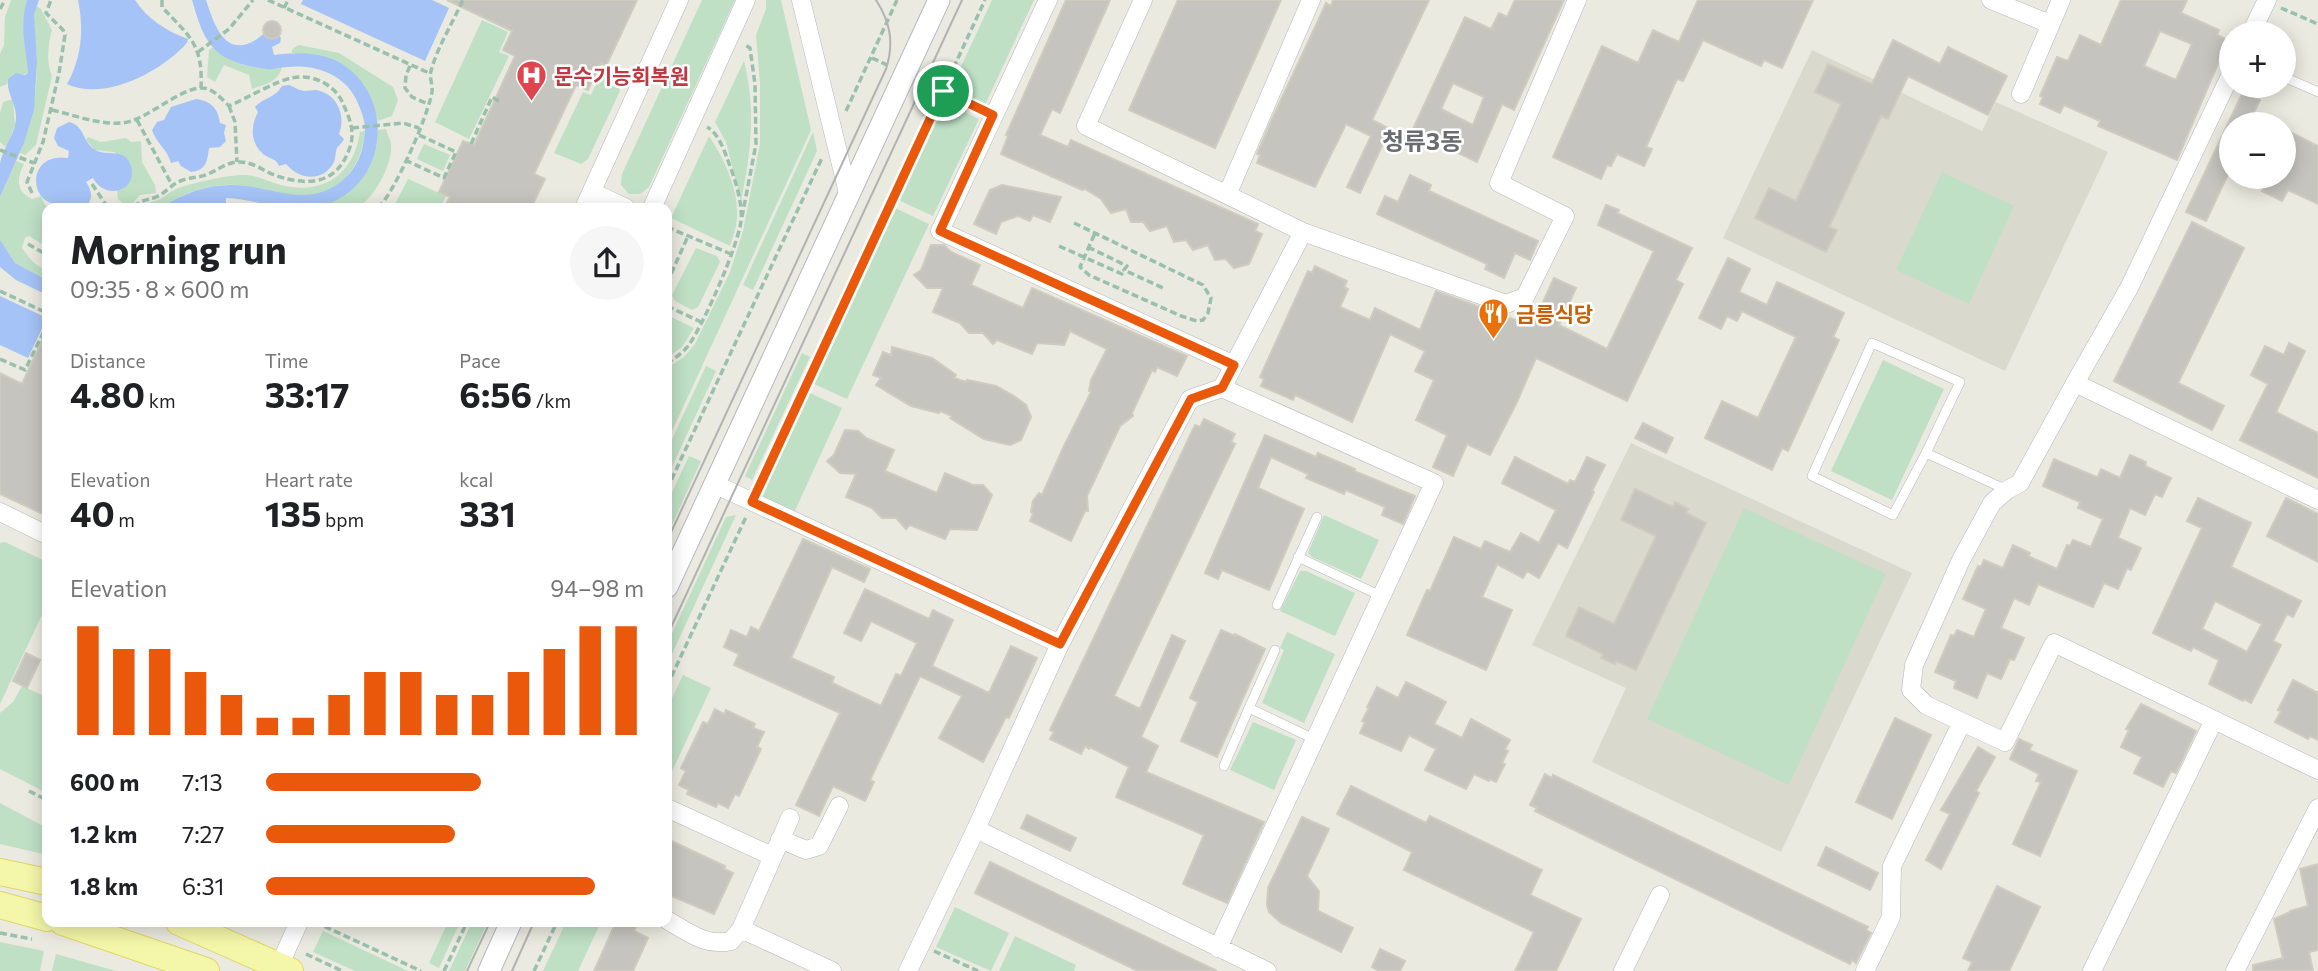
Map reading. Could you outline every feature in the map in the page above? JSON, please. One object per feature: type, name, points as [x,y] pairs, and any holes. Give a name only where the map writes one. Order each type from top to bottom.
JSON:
[{"type":"main road","points":[[0,872],[42,881]]},
{"type":"main road","points":[[0,905],[42,917]]},
{"type":"main road","points":[[78,927],[206,971]]},
{"type":"main road","points":[[190,927],[285,969]]},
{"type":"street","points":[[588,200],[679,0]]},
{"type":"street","points":[[654,203],[746,0]]},
{"type":"street","points":[[801,0],[848,193]]},
{"type":"street","points":[[672,576],[939,0]]},
{"type":"street","points":[[1048,0],[940,231],[1234,365]]},
{"type":"street","points":[[1143,0],[1086,126],[1303,232],[1506,304],[1525,297],[1565,216],[1499,183],[1577,0]]},
{"type":"street","points":[[1227,195],[1311,0]]},
{"type":"street","points":[[1991,0],[2050,24]]},
{"type":"street","points":[[2021,94],[2061,0]]},
{"type":"street","points":[[2257,21],[2266,1]]},
{"type":"street","points":[[2220,98],[2129,288],[2020,484],[2007,489],[1992,503],[1961,560],[1914,665],[1911,690],[1926,705],[2005,742],[2054,643],[2318,769]]},
{"type":"street","points":[[908,971],[1060,644],[1191,399],[1222,388],[1303,232]]},
{"type":"street","points":[[2075,383],[2318,500]]},
{"type":"street","points":[[1218,948],[1434,483],[1222,388]]},
{"type":"street","points":[[714,484],[1060,644]]},
{"type":"street","points":[[0,512],[42,532]]},
{"type":"street","points":[[2094,970],[2214,720]]},
{"type":"street","points":[[1865,971],[1891,917],[1892,866],[1962,722]]},
{"type":"street","points":[[672,810],[776,848],[806,850],[819,845],[839,806]]},
{"type":"street","points":[[2235,971],[2318,808]]},
{"type":"street","points":[[672,923],[702,940],[718,944],[731,942],[741,929],[790,818]]},
{"type":"street","points":[[976,829],[1267,971]]},
{"type":"street","points":[[1623,971],[1660,895]]},
{"type":"street","points":[[285,969],[298,927]]},
{"type":"street","points":[[489,971],[509,927]]},
{"type":"street","points":[[741,929],[832,971]]},
{"type":"lane","points":[[2296,82],[2318,92]]},
{"type":"lane","points":[[1872,343],[1960,382],[1926,453],[1893,515],[1812,476],[1872,343]]},
{"type":"lane","points":[[1926,453],[2007,489]]},
{"type":"lane","points":[[1277,604],[1317,517]]},
{"type":"lane","points":[[1298,557],[1382,597]]},
{"type":"lane","points":[[1224,766],[1275,650]]},
{"type":"lane","points":[[1249,708],[1316,740]]},
{"type":"path","points":[[0,9],[5,0]]},
{"type":"path","points":[[32,193],[27,182],[52,110],[65,35],[46,13],[51,0]]},
{"type":"path","points":[[162,0],[162,7],[191,36],[202,67],[201,88]]},
{"type":"path","points":[[198,52],[229,29],[253,0]]},
{"type":"path","points":[[268,0],[429,73]]},
{"type":"path","points":[[285,8],[288,0]]},
{"type":"path","points":[[384,203],[428,104],[433,89],[429,73],[462,2],[457,0]]},
{"type":"path","points":[[672,478],[897,0]]},
{"type":"path","points":[[672,675],[985,0]]},
{"type":"path","points":[[2266,1],[2318,24]]},
{"type":"path","points":[[672,359],[685,349],[701,322],[731,254],[756,144],[755,84],[750,48],[731,37]]},
{"type":"path","points":[[410,66],[405,75],[405,88],[412,97],[428,104]]},
{"type":"path","points":[[138,203],[158,196],[183,179],[207,175],[220,167],[237,162],[254,164],[276,176],[300,181],[318,180],[338,170],[352,141],[352,128],[342,99],[325,83],[292,78],[229,106]]},
{"type":"path","points":[[52,110],[120,123],[137,120],[180,95],[206,89],[229,106],[235,122],[237,162]]},
{"type":"path","points":[[943,91],[993,115]]},
{"type":"path","points":[[471,144],[492,97],[499,101]]},
{"type":"path","points":[[137,120],[172,185]]},
{"type":"path","points":[[692,120],[712,129],[721,144],[733,175],[741,219]]},
{"type":"path","points":[[352,128],[403,123],[419,128]]},
{"type":"path","points":[[405,160],[444,178],[456,152],[416,134]]},
{"type":"path","points":[[0,150],[34,163]]},
{"type":"path","points":[[92,184],[105,203]]},
{"type":"path","points":[[1074,223],[1095,233],[1203,285],[1211,298],[1209,313],[1203,320],[1197,321],[1181,316],[1089,275],[1080,267],[1095,233]]},
{"type":"path","points":[[672,229],[731,254]]},
{"type":"path","points":[[672,272],[688,236]]},
{"type":"path","points":[[29,244],[42,252]]},
{"type":"path","points":[[1059,246],[1122,274],[1127,266],[1088,247]]},
{"type":"path","points":[[1124,270],[1163,288]]},
{"type":"path","points":[[0,290],[42,311]]},
{"type":"path","points":[[672,308],[701,322]]},
{"type":"path","points":[[0,359],[25,370],[42,339]]},
{"type":"path","points":[[29,792],[42,798]]},
{"type":"path","points":[[326,927],[421,971]]},
{"type":"path","points":[[444,971],[465,927]]},
{"type":"path","points":[[534,971],[555,927]]},
{"type":"path","points":[[920,944],[978,971]]},
{"type":"shaded area","points":[[1812,50],[1982,131],[1996,102],[2108,152],[2005,371],[1723,238]]},
{"type":"shaded area","points":[[1631,443],[1912,573],[1781,852],[1592,762],[1626,688],[1532,645]]},
{"type":"green space","points":[[11,0],[27,0],[24,27],[28,73],[8,79],[7,84],[0,87],[0,54],[4,45],[5,17]]},
{"type":"green space","points":[[702,0],[735,0],[649,187],[640,194],[629,194],[621,185],[622,174]]},
{"type":"green space","points":[[766,0],[781,0],[811,130],[672,431],[672,365],[683,358],[695,344],[730,272],[743,231],[760,144],[760,84],[756,35],[766,9]]},
{"type":"green space","points":[[992,0],[1034,0],[985,105],[951,88]]},
{"type":"green space","points":[[36,6],[41,9],[52,30],[48,53],[52,76],[36,145],[25,155],[20,153],[31,119],[36,85]]},
{"type":"green space","points":[[482,20],[508,32],[499,52],[509,56],[469,139],[435,122]]},
{"type":"green space","points":[[299,45],[339,53],[393,87],[398,100],[392,116],[378,121],[366,90],[358,79],[337,63],[292,53],[292,49]]},
{"type":"green space","points":[[213,47],[227,58],[245,65],[282,67],[274,80],[252,89],[249,75],[224,65],[215,82],[207,77],[209,50]]},
{"type":"green space","points":[[744,61],[750,96],[751,131],[741,201],[726,142],[715,122]]},
{"type":"green space","points":[[602,72],[616,78],[620,91],[588,159],[581,164],[554,153],[583,92],[591,95]]},
{"type":"green space","points":[[13,99],[15,125],[7,148],[0,142],[0,113],[3,102]]},
{"type":"green space","points":[[944,102],[979,119],[933,216],[898,200]]},
{"type":"green space","points":[[386,129],[391,153],[375,190],[363,203],[326,203],[377,145],[378,130]]},
{"type":"green space","points":[[365,131],[363,144],[353,168],[337,186],[326,192],[300,197],[225,185],[192,192],[170,203],[148,203],[182,187],[229,176],[249,175],[300,188],[326,183],[345,169],[357,146],[360,132]]},
{"type":"green space","points":[[813,132],[817,151],[753,290],[743,285]]},
{"type":"green space","points":[[709,136],[725,165],[736,197],[737,219],[730,246],[672,218]]},
{"type":"green space","points":[[88,137],[101,142],[126,138],[131,142],[141,141],[142,162],[155,185],[156,193],[140,195],[133,203],[122,203],[118,199],[117,191],[131,176],[130,163],[114,152],[95,150],[86,140]]},
{"type":"green space","points":[[424,144],[450,155],[443,171],[417,159]]},
{"type":"green space","points":[[16,161],[24,164],[19,179],[20,188],[32,199],[41,196],[44,203],[42,203],[42,244],[29,236],[25,238],[22,248],[42,267],[42,277],[15,263],[0,240],[0,197]]},
{"type":"green space","points":[[1942,172],[2014,206],[1969,304],[1896,270]]},
{"type":"green space","points":[[408,179],[446,196],[442,203],[396,203]]},
{"type":"green space","points":[[895,208],[929,224],[847,399],[812,383]]},
{"type":"green space","points":[[696,248],[717,256],[720,262],[698,307],[692,310],[675,301],[672,295]]},
{"type":"green space","points":[[672,317],[694,328],[682,347],[672,354]]},
{"type":"green space","points":[[802,353],[810,357],[752,480],[745,476]]},
{"type":"green space","points":[[1883,360],[1944,389],[1892,500],[1831,471]]},
{"type":"green space","points":[[706,366],[716,371],[672,467],[672,439]]},
{"type":"green space","points":[[808,392],[842,408],[793,515],[758,498]]},
{"type":"green space","points":[[689,456],[701,461],[672,525],[672,492]]},
{"type":"green space","points":[[1744,508],[1886,574],[1789,785],[1647,719]]},
{"type":"green space","points":[[736,515],[672,654],[672,633],[726,517]]},
{"type":"green space","points":[[1324,515],[1379,540],[1361,579],[1308,553]]},
{"type":"green space","points":[[5,542],[42,560],[42,615],[0,704],[0,543]]},
{"type":"green space","points":[[1300,571],[1306,571],[1355,593],[1335,636],[1280,611]]},
{"type":"green space","points":[[1287,632],[1335,654],[1304,723],[1262,703],[1284,650],[1280,648]]},
{"type":"green space","points":[[683,675],[711,688],[672,771],[672,698]]},
{"type":"green space","points":[[22,686],[42,695],[42,790],[0,769],[0,713],[13,702]]},
{"type":"green space","points":[[1253,722],[1296,740],[1274,790],[1230,770]]},
{"type":"green space","points":[[0,803],[42,825],[42,854],[0,844]]},
{"type":"green space","points":[[955,907],[1009,933],[991,971],[936,947]]},
{"type":"green space","points":[[446,927],[458,927],[439,968],[429,963]]},
{"type":"green space","points":[[470,927],[486,927],[465,971],[449,971]]},
{"type":"green space","points":[[564,927],[599,927],[578,971],[543,971]]},
{"type":"green space","points":[[323,931],[408,971],[355,971],[313,952]]},
{"type":"green space","points":[[1015,936],[1076,965],[1074,971],[999,971]]},
{"type":"green space","points":[[0,942],[44,951],[40,971],[0,971]]},
{"type":"green space","points":[[56,954],[116,971],[52,971]]},
{"type":"water","points":[[27,0],[39,0],[34,15],[37,62],[34,110],[24,143],[0,197],[0,164],[16,117],[8,79],[16,73],[28,73],[23,27]]},
{"type":"water","points":[[78,0],[135,0],[152,19],[188,39],[187,43],[163,64],[132,81],[98,89],[82,89],[67,84],[76,64],[80,43]]},
{"type":"water","points":[[192,0],[206,0],[217,28],[229,42],[246,44],[268,31],[276,31],[281,38],[280,43],[272,47],[274,55],[298,53],[322,56],[337,61],[357,76],[370,95],[377,117],[377,139],[372,161],[361,180],[344,196],[328,203],[260,203],[226,198],[226,203],[170,203],[191,193],[223,185],[246,186],[281,193],[315,194],[345,179],[355,167],[364,137],[365,125],[356,99],[351,90],[336,77],[308,67],[272,69],[241,64],[226,58],[212,47],[200,25]]},
{"type":"water","points":[[303,0],[432,0],[449,8],[425,61],[301,4]]},
{"type":"water","points":[[289,85],[303,91],[324,92],[335,101],[341,113],[339,134],[344,139],[337,148],[333,164],[316,176],[303,176],[286,164],[279,166],[261,152],[254,141],[253,130],[258,112],[255,107],[282,86]]},
{"type":"water","points":[[196,99],[206,101],[218,113],[220,123],[226,125],[226,141],[220,147],[209,148],[203,167],[191,172],[178,161],[171,163],[152,130],[157,122],[164,120],[171,107]]},
{"type":"water","points":[[69,122],[74,124],[94,149],[124,156],[131,166],[130,182],[119,190],[112,191],[98,185],[93,178],[86,182],[91,195],[88,203],[52,203],[45,200],[36,182],[38,172],[43,164],[53,158],[68,158],[69,151],[58,146],[54,138],[57,128]]},
{"type":"water","points":[[0,240],[15,263],[42,277],[42,293],[16,280],[0,267]]},
{"type":"water","points":[[0,296],[42,316],[42,329],[28,358],[0,345]]},
{"type":"building","name":"문수기능회복원","points":[[447,0],[637,0],[606,66],[601,63],[588,90],[576,85],[534,174],[545,179],[533,203],[447,203],[450,197],[439,192],[463,141],[474,145],[515,56],[503,50],[512,31]]},
{"type":"building","points":[[1066,0],[1110,0],[1060,113],[1052,109],[1040,135],[1068,147],[1071,140],[1258,224],[1255,231],[1262,234],[1249,264],[1234,268],[1226,259],[1215,260],[1208,245],[1193,250],[1186,240],[1174,242],[1167,226],[1150,231],[1143,222],[1131,222],[1126,209],[1111,213],[1101,199],[1085,189],[1001,154],[1008,136],[1006,135]]},
{"type":"building","points":[[1178,0],[1281,0],[1215,148],[1129,110]]},
{"type":"building","points":[[1333,0],[1429,0],[1372,120],[1390,129],[1360,193],[1347,187],[1371,136],[1346,124],[1315,187],[1257,163],[1260,155],[1257,154],[1272,119],[1326,3],[1331,6]]},
{"type":"building","points":[[1515,0],[1564,0],[1514,110],[1502,104],[1477,162],[1412,131],[1465,17],[1491,29],[1499,13],[1507,17]],"holes":[[[1453,83],[1484,97],[1473,125],[1441,109]]]},
{"type":"building","points":[[1698,0],[1813,0],[1782,68],[1764,60],[1761,66],[1703,40],[1683,81],[1677,79],[1646,147],[1652,149],[1644,166],[1617,154],[1611,166],[1607,165],[1601,179],[1553,157],[1602,46],[1638,63],[1653,30],[1679,42]]},
{"type":"building","points":[[2121,0],[2187,0],[2181,13],[2219,30],[2219,61],[2177,160],[2098,126],[2100,121],[2064,105],[2060,113],[2040,104],[2043,97],[2040,96],[2057,57],[2068,61],[2080,35],[2101,45]],"holes":[[[2160,31],[2192,44],[2176,80],[2144,66]]]},
{"type":"building","points":[[272,21],[278,24],[281,30],[278,36],[272,39],[266,36],[263,30],[266,24]]},
{"type":"building","points":[[1893,40],[1940,64],[1948,47],[2007,76],[1988,115],[1908,76],[1888,119],[1881,116],[1829,227],[1837,230],[1826,252],[1755,218],[1769,188],[1796,201],[1841,104],[1815,92],[1828,64],[1872,84]]},
{"type":"building","points":[[2240,98],[2260,100],[2254,112],[2234,112]]},
{"type":"building","points":[[2296,135],[2318,146],[2318,204],[2288,190],[2282,201],[2262,191],[2296,189]]},
{"type":"building","points":[[2219,143],[2221,189],[2206,221],[2186,212]]},
{"type":"building","points":[[1410,175],[1431,185],[1429,191],[1538,241],[1530,260],[1515,253],[1504,278],[1485,269],[1487,264],[1377,214],[1385,196],[1398,202]]},
{"type":"building","points":[[1002,185],[1061,197],[1050,222],[1033,215],[1030,221],[1018,216],[1001,222],[996,234],[974,224],[990,190]]},
{"type":"building","points":[[1606,205],[1619,210],[1617,213],[1692,248],[1676,280],[1683,284],[1627,401],[1536,358],[1490,455],[1467,444],[1453,476],[1433,467],[1447,435],[1416,420],[1434,380],[1415,371],[1425,351],[1390,334],[1352,422],[1295,395],[1293,400],[1261,386],[1264,379],[1260,377],[1308,271],[1312,273],[1315,266],[1347,281],[1344,287],[1348,289],[1340,307],[1370,320],[1375,308],[1420,330],[1436,291],[1532,326],[1554,278],[1576,288],[1559,325],[1607,349],[1654,251],[1598,225]]},
{"type":"building","points":[[2192,222],[2244,248],[2178,383],[2224,406],[2212,430],[2114,381]]},
{"type":"building","points":[[931,245],[944,245],[951,252],[980,265],[971,285],[1023,308],[1032,288],[1187,356],[1177,376],[1157,367],[1155,372],[1152,370],[1133,416],[1120,426],[1087,496],[1088,511],[1085,511],[1071,541],[1030,521],[1033,501],[1039,493],[1042,495],[1091,392],[1091,380],[1107,349],[1070,331],[1064,345],[1037,343],[1032,354],[997,340],[993,344],[983,333],[969,333],[960,323],[933,312],[943,288],[927,288],[914,275],[921,270]]},
{"type":"building","points":[[1728,258],[1750,269],[1739,292],[1767,305],[1777,282],[1844,313],[1833,337],[1839,340],[1788,451],[1782,448],[1772,470],[1705,438],[1722,401],[1758,418],[1796,337],[1742,311],[1737,321],[1727,316],[1721,329],[1699,318]]},
{"type":"building","points":[[42,341],[42,514],[0,494],[0,373],[22,384]]},
{"type":"building","points":[[2289,343],[2305,351],[2276,412],[2318,433],[2318,478],[2240,440],[2268,384],[2251,375],[2265,346],[2284,355]]},
{"type":"building","points":[[892,347],[932,358],[956,375],[954,378],[996,386],[1014,396],[1026,405],[1031,417],[1021,440],[1010,445],[984,439],[950,418],[952,416],[911,406],[876,385],[881,378],[873,375],[883,352],[891,355]]},
{"type":"building","points":[[1204,419],[1235,434],[1231,442],[1235,444],[1114,696],[1140,709],[1172,635],[1185,641],[1141,737],[1158,746],[1146,772],[1264,822],[1227,903],[1183,884],[1204,835],[1116,797],[1129,767],[1090,747],[1089,749],[1085,746],[1081,754],[1050,739],[1054,732],[1050,730],[1195,425],[1200,427]]},
{"type":"building","points":[[1643,423],[1673,438],[1666,453],[1635,438]]},
{"type":"building","points":[[845,430],[858,431],[866,438],[894,450],[885,471],[937,493],[945,473],[973,485],[983,485],[992,495],[977,530],[950,529],[945,539],[910,525],[906,529],[896,518],[882,518],[872,508],[846,497],[856,474],[840,473],[827,461],[834,455]]},
{"type":"building","points":[[1265,435],[1316,457],[1318,453],[1415,496],[1403,524],[1382,515],[1385,507],[1346,490],[1344,494],[1306,478],[1308,474],[1271,457],[1258,488],[1304,509],[1269,590],[1222,570],[1218,579],[1205,573]]},
{"type":"building","points":[[2130,455],[2146,462],[2145,466],[2171,478],[2162,497],[2155,494],[2145,515],[2130,508],[2118,538],[2141,548],[2131,570],[2127,568],[2118,589],[2104,583],[2093,607],[2038,584],[2029,605],[2014,598],[2001,628],[2024,638],[2014,660],[2010,659],[2001,679],[1987,673],[1977,698],[1954,688],[1956,681],[1935,672],[1951,635],[1954,636],[1957,630],[1974,637],[1986,609],[1963,599],[1978,566],[1981,567],[1984,560],[2003,568],[2013,545],[2030,553],[2028,556],[2057,569],[2067,545],[2070,546],[2073,540],[2091,547],[2103,519],[2078,508],[2080,502],[2043,486],[2054,459],[2094,476],[2098,477],[2101,469],[2120,478]]},
{"type":"building","points":[[1515,457],[1568,484],[1570,480],[1575,482],[1587,457],[1605,465],[1567,548],[1558,543],[1539,578],[1527,571],[1523,578],[1497,564],[1482,597],[1512,610],[1486,670],[1407,635],[1454,537],[1481,549],[1485,541],[1510,552],[1521,533],[1539,543],[1556,510],[1502,483]]},
{"type":"building","points":[[1635,489],[1673,507],[1675,502],[1688,509],[1686,513],[1706,523],[1636,670],[1601,658],[1603,654],[1566,636],[1579,607],[1614,624],[1656,536],[1621,520]]},
{"type":"building","points":[[2198,498],[2251,523],[2231,567],[2301,601],[2293,617],[2287,614],[2273,641],[2281,645],[2251,703],[2209,684],[2219,660],[2193,647],[2191,651],[2153,633],[2202,528],[2187,521]],"holes":[[[2215,601],[2262,624],[2247,652],[2202,629]]]},
{"type":"building","points":[[2286,498],[2318,514],[2318,562],[2267,536]]},
{"type":"building","points":[[803,539],[870,569],[864,582],[832,567],[791,658],[834,677],[832,683],[881,706],[896,674],[901,676],[917,643],[871,621],[861,641],[844,633],[865,589],[929,619],[933,610],[953,620],[932,666],[989,693],[1011,646],[1037,658],[1009,718],[1006,717],[983,762],[939,738],[962,696],[920,676],[870,780],[874,782],[865,801],[833,786],[819,816],[796,805],[840,713],[734,665],[739,654],[724,647],[731,630],[747,637],[751,627],[759,631]]},
{"type":"building","points":[[1221,630],[1265,649],[1217,757],[1181,741],[1198,702],[1190,698]]},
{"type":"building","points":[[26,653],[40,660],[27,688],[13,681]]},
{"type":"building","points":[[2293,680],[2318,693],[2318,740],[2310,736],[2308,739],[2275,722]]},
{"type":"building","points":[[1406,682],[1446,702],[1434,724],[1462,738],[1471,719],[1510,740],[1502,763],[1505,764],[1496,782],[1474,774],[1466,789],[1425,770],[1436,749],[1409,735],[1401,751],[1360,733],[1365,722],[1362,721],[1369,708],[1367,707],[1377,687],[1398,698]]},
{"type":"building","points":[[2141,704],[2196,731],[2176,773],[2171,771],[2163,787],[2134,773],[2142,757],[2121,747],[2129,730],[2126,729]]},
{"type":"building","points":[[715,709],[724,714],[726,710],[755,724],[753,728],[764,732],[757,747],[761,749],[739,796],[735,794],[728,808],[718,803],[716,807],[687,794],[689,790],[679,785],[686,771],[681,768],[703,722],[708,724]]},
{"type":"building","points":[[1895,718],[1931,735],[1892,819],[1856,802]]},
{"type":"building","points":[[2019,739],[2032,745],[2029,750],[2077,771],[2040,856],[2013,844],[2041,782],[2036,781],[2039,774],[2010,759]]},
{"type":"building","points":[[1978,747],[1995,757],[1976,791],[1979,793],[1941,869],[1926,860],[1950,814],[1941,810]]},
{"type":"building","points":[[1545,774],[1552,778],[1553,775],[1868,927],[1866,930],[1871,933],[1856,963],[1852,960],[1850,964],[1535,811],[1537,808],[1530,805]]},
{"type":"building","points":[[1351,786],[1426,823],[1430,816],[1542,870],[1530,895],[1581,919],[1556,971],[1515,971],[1534,932],[1404,870],[1412,852],[1337,814]]},
{"type":"building","points":[[1027,815],[1076,838],[1070,851],[1021,828]]},
{"type":"building","points":[[1302,817],[1329,829],[1307,876],[1319,891],[1318,911],[1353,928],[1341,952],[1281,923],[1269,912],[1268,888]]},
{"type":"building","points":[[672,841],[725,866],[724,869],[733,873],[714,914],[672,896]]},
{"type":"building","points":[[1826,847],[1878,873],[1870,890],[1818,865]]},
{"type":"building","points":[[990,862],[1217,971],[1138,971],[975,893]]},
{"type":"building","points":[[2318,864],[2318,950],[2309,952],[2313,971],[2253,971],[2253,965],[2283,958],[2274,919],[2308,906],[2300,869]]},
{"type":"building","points":[[1997,886],[2040,907],[2009,971],[1968,971],[1972,962],[1963,958]]},
{"type":"building","points":[[614,927],[636,927],[634,931],[648,938],[633,971],[594,971]]},
{"type":"building","points":[[1380,949],[1405,961],[1400,971],[1379,971],[1372,967]]},
{"type":"tram line","points":[[672,530],[886,69],[890,34],[876,0]]},
{"type":"tram line","points":[[672,625],[962,0]]},
{"type":"tram line","points":[[467,971],[488,927]]},
{"type":"tram line","points":[[512,971],[532,927]]},
{"type":"place","name":"문수기능회복원","points":[[531,102]]},
{"type":"place","name":"금릉식당","points":[[1493,340]]},
{"type":"district","name":"청류3동","points":[[1422,140]]},
{"type":"route","points":[[943,91],[993,115],[940,231],[1234,365],[1222,388],[1191,399],[1060,644],[752,502],[943,91]]}]
